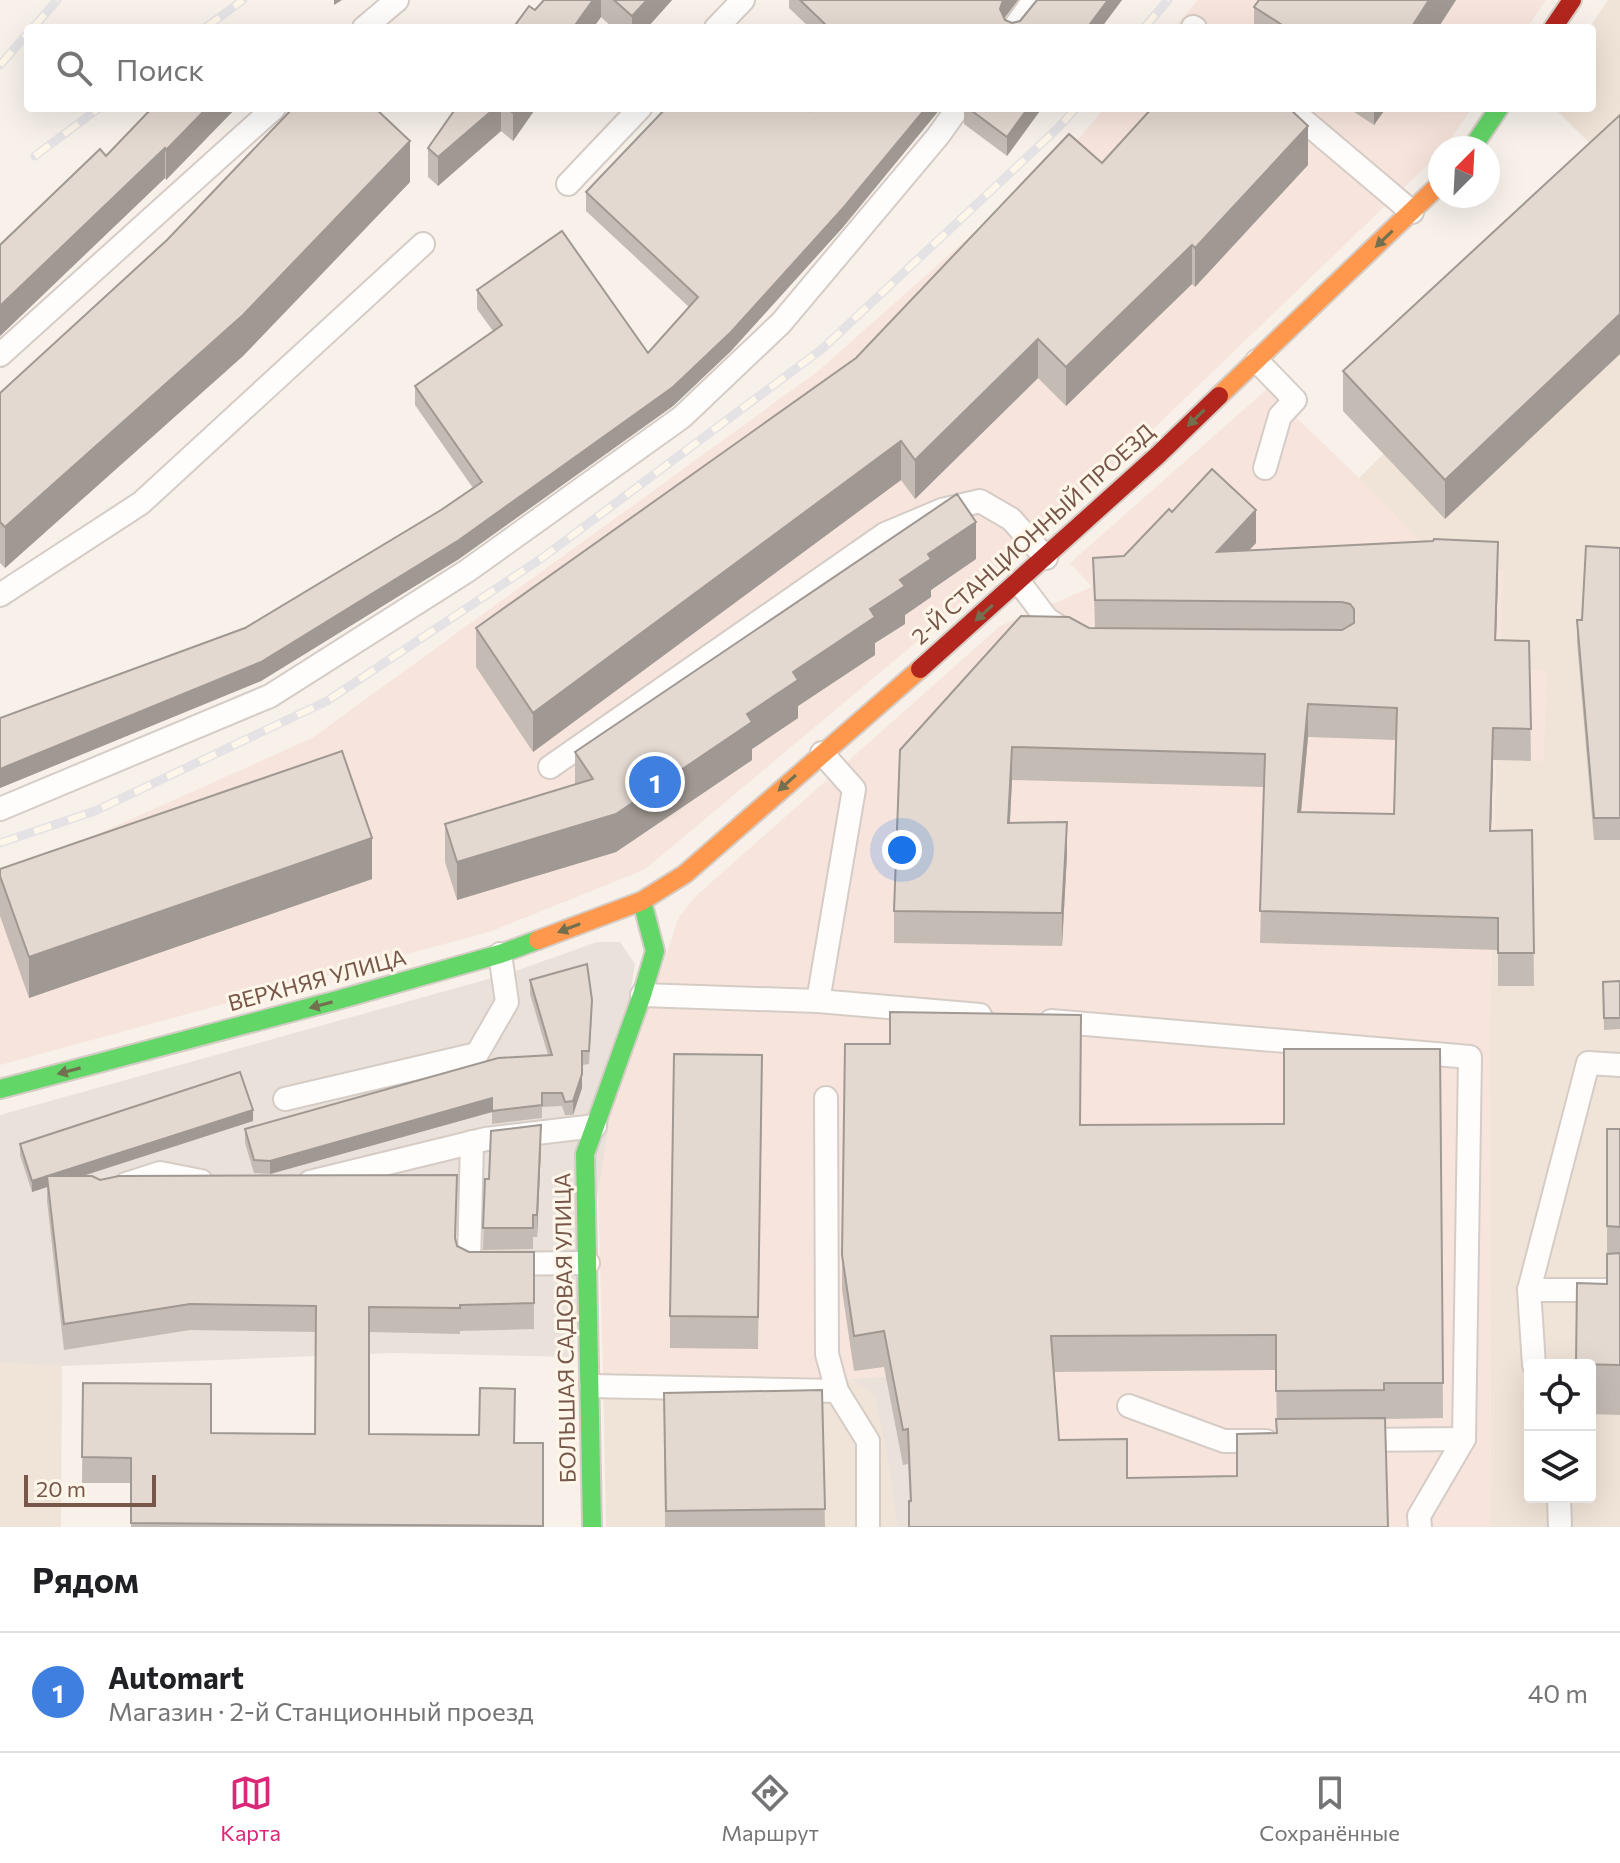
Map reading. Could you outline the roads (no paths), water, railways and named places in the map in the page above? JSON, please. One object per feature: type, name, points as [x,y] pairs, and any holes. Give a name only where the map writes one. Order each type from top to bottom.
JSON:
[{"type":"main road","points":[[1556,24],[1572,0]]},
{"type":"main road","points":[[1480,136],[1496,112]]},
{"type":"main road","name":"2-Й СТАНЦИОННЫЙ ПРОЕЗД","points":[[642,901],[685,874],[1046,558],[1428,196]]},
{"type":"main road","name":"ВЕРХНЯЯ УЛИЦА","points":[[0,1089],[500,954],[642,901]]},
{"type":"main road","name":"БОЛЬШАЯ САДОВАЯ УЛИЦА","points":[[592,1527],[585,1154],[655,951],[642,901]]},
{"type":"lane","points":[[369,24],[397,0]]},
{"type":"lane","points":[[720,24],[743,0]]},
{"type":"lane","points":[[1017,24],[1034,0]]},
{"type":"lane","points":[[0,355],[270,112]]},
{"type":"lane","points":[[568,184],[636,112]]},
{"type":"lane","points":[[0,809],[270,696],[467,571],[682,417],[781,323],[955,112]]},
{"type":"lane","points":[[1294,112],[1412,212]]},
{"type":"lane","points":[[0,595],[141,503],[423,244]]},
{"type":"lane","points":[[1257,361],[1295,400],[1280,416],[1265,468]]},
{"type":"lane","points":[[550,767],[885,534],[942,510],[980,501],[1011,519],[1046,558]]},
{"type":"lane","points":[[1019,582],[1047,619],[1089,646]]},
{"type":"lane","points":[[818,1001],[854,789],[822,753]]},
{"type":"lane","points":[[285,1099],[477,1054],[507,1002],[500,954]]},
{"type":"lane","points":[[642,995],[818,1001],[1470,1057],[1464,1439],[1419,1516],[1420,1527]]},
{"type":"lane","points":[[1534,1359],[1529,1290],[1588,1063],[1620,1065]]},
{"type":"lane","points":[[826,1098],[827,1354],[837,1391],[868,1441],[868,1527]]},
{"type":"lane","points":[[284,1189],[472,1142],[595,1126]]},
{"type":"lane","points":[[472,1142],[469,1264],[588,1263]]},
{"type":"lane","points":[[102,1192],[160,1173],[227,1186]]},
{"type":"lane","points":[[1529,1290],[1620,1290]]},
{"type":"lane","points":[[591,1386],[837,1391]]},
{"type":"lane","points":[[1129,1406],[1224,1441],[1288,1440]]},
{"type":"lane","points":[[1336,1440],[1464,1439]]},
{"type":"lane","points":[[1559,1503],[1560,1527]]},
{"type":"railway","points":[[36,24],[57,0]]},
{"type":"railway","points":[[210,24],[243,0]]},
{"type":"railway","points":[[1147,24],[1168,0]]},
{"type":"railway","points":[[0,65],[24,38]]},
{"type":"railway","points":[[35,156],[94,112]]},
{"type":"railway","points":[[0,843],[95,811],[327,701],[542,558],[822,349],[1072,112]]},
{"type":"place","name":"Automart","points":[[655,782]]}]
